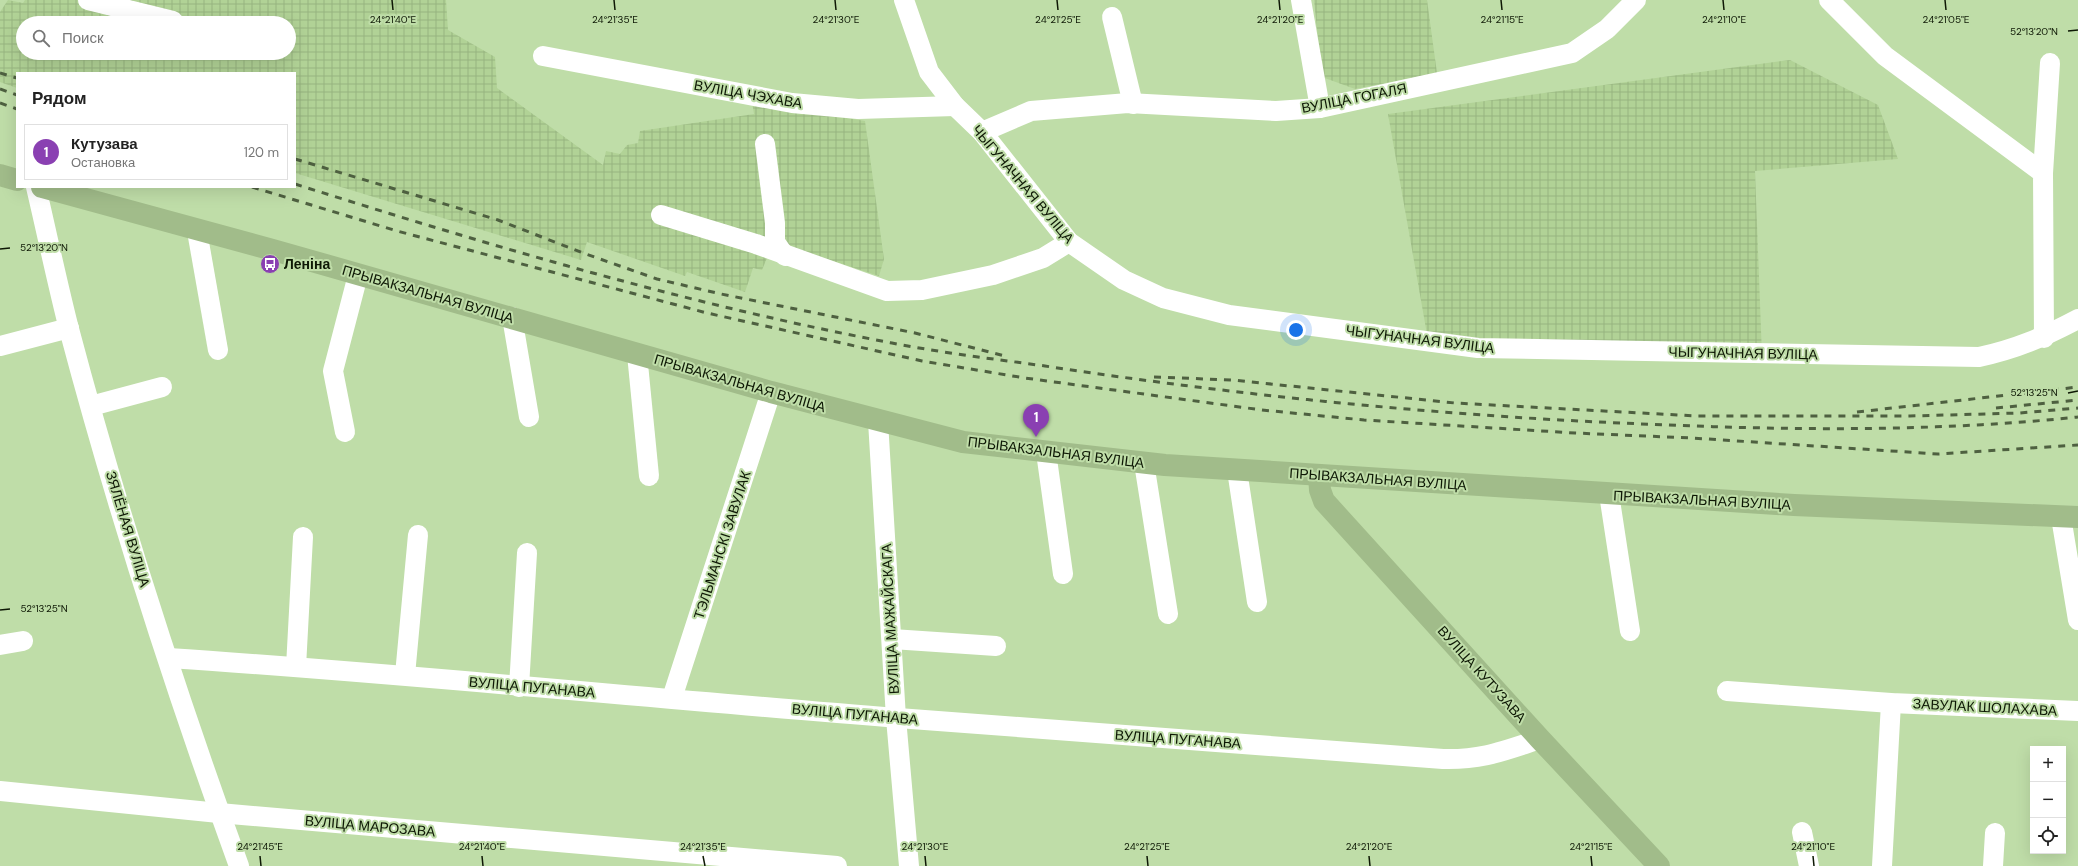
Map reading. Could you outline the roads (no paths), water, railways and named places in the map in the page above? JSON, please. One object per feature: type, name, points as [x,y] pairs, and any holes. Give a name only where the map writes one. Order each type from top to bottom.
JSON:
[{"type":"main road","points":[[0,175],[16,180]]},
{"type":"main road","name":"ПРЫВАКЗАЛЬНАЯ ВУЛІЦА","points":[[46,188],[197,231],[273,250],[771,392],[963,442],[1144,463],[1238,470],[1609,494],[2070,517]]},
{"type":"main road","name":"ВУЛІЦА КУТУЗАВА","points":[[1319,475],[1320,490],[1324,501],[1540,739],[1659,866]]},
{"type":"street","points":[[88,0],[153,16]]},
{"type":"street","name":"ЧЫГУНАЧНАЯ ВУЛІЦА","points":[[904,0],[929,72],[956,106],[982,132],[1069,242],[1124,280],[1163,298],[1228,314],[1478,348],[1979,357],[2011,350],[2044,338],[2078,319]]},
{"type":"street","points":[[1301,0],[1320,108]]},
{"type":"street","name":"ВУЛІЦА ГОГАЛЯ","points":[[982,132],[1031,111],[1132,104],[1276,111],[1320,108],[1572,53],[1607,29],[1636,0]]},
{"type":"street","points":[[1829,0],[1884,56],[2043,173]]},
{"type":"street","points":[[1112,17],[1132,104]]},
{"type":"street","name":"ВУЛІЦА ЧЭХАВА","points":[[543,56],[792,103],[858,110],[956,106]]},
{"type":"street","points":[[2044,338],[2043,173],[2050,63]]},
{"type":"street","points":[[765,144],[776,223],[775,242],[785,256]]},
{"type":"street","name":"ЗЯЛЁНАЯ ВУЛІЦА","points":[[36,188],[69,328],[115,491],[168,658],[238,866]]},
{"type":"street","points":[[661,215],[756,244],[785,256],[887,291],[922,290],[993,275],[1043,258],[1069,242]]},
{"type":"street","points":[[197,231],[218,350]]},
{"type":"street","points":[[345,432],[333,371],[358,275]]},
{"type":"street","points":[[512,318],[529,417]]},
{"type":"street","points":[[0,346],[69,328]]},
{"type":"street","points":[[637,354],[649,476]]},
{"type":"street","points":[[91,406],[162,386]]},
{"type":"street","name":"ТЭЛЬМАНСКІ ЗАВУЛАК","points":[[672,698],[771,392]]},
{"type":"street","name":"ВУЛІЦА МАЖАЙСКАГА","points":[[878,420],[896,718],[909,866]]},
{"type":"street","points":[[1046,452],[1063,574]]},
{"type":"street","points":[[1144,463],[1168,614]]},
{"type":"street","points":[[1238,470],[1257,602]]},
{"type":"street","points":[[1609,494],[1630,631]]},
{"type":"street","points":[[2070,517],[2078,620]]},
{"type":"street","points":[[405,675],[418,534]]},
{"type":"street","points":[[296,667],[302,537]]},
{"type":"street","points":[[519,687],[527,553]]},
{"type":"street","points":[[892,639],[996,646]]},
{"type":"street","points":[[0,645],[23,641]]},
{"type":"street","name":"ВУЛІЦА ПУГАНАВА","points":[[168,658],[405,675],[519,687],[672,698],[896,718],[1442,759],[1469,759],[1489,756],[1540,739]]},
{"type":"street","name":"ЗАВУЛАК ШОЛАХАВА","points":[[1728,691],[1891,703],[2078,711]]},
{"type":"street","points":[[1882,866],[1891,703]]},
{"type":"street","name":"ВУЛІЦА МАРОЗАВА","points":[[0,791],[220,813],[837,866]]},
{"type":"street","points":[[1802,832],[1809,866]]},
{"type":"street","points":[[1993,866],[1995,833]]},
{"type":"railway","points":[[0,73],[16,78]]},
{"type":"railway","points":[[0,89],[16,95]]},
{"type":"railway","points":[[0,103],[16,109]]},
{"type":"railway","points":[[296,159],[498,220],[583,253],[657,279],[721,294],[915,333],[1005,356]]},
{"type":"railway","points":[[296,184],[517,252],[741,311],[816,328],[930,350],[1173,384],[1302,399],[1431,411],[1560,420],[1690,426],[1819,429],[1884,428],[2013,423],[2078,417]]},
{"type":"railway","points":[[255,188],[397,231],[707,313],[922,361],[1025,378],[1262,410],[1364,420],[1575,433],[1692,438],[1938,454],[2078,445]]},
{"type":"railway","points":[[1154,377],[1232,380],[1455,403],[1698,416],[1910,416],[2020,413],[2078,408]]},
{"type":"railway","points":[[1857,412],[2078,387]]},
{"type":"railway","points":[[1996,408],[2078,400]]},
{"type":"place","name":"Леніна","points":[[270,264]]},
{"type":"place","name":"Кутузава","points":[[1036,437]]}]
